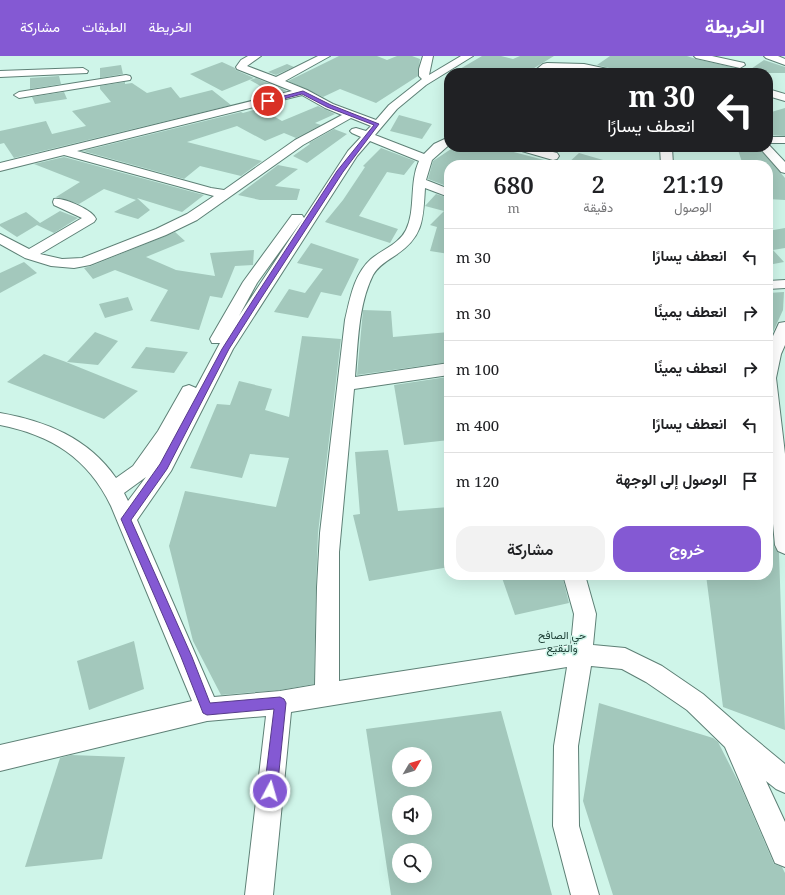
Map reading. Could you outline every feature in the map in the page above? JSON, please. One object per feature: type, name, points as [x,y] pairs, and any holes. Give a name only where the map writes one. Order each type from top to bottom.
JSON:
[{"type":"street","points":[[256,56],[244,62],[241,67],[303,92],[350,114],[367,128],[425,159]]},
{"type":"street","points":[[277,81],[325,56]]},
{"type":"street","points":[[424,76],[424,69],[428,56]]},
{"type":"street","points":[[113,490],[135,476],[155,450],[250,282],[317,190],[336,157],[424,76],[459,56]]},
{"type":"street","points":[[448,68],[468,56]]},
{"type":"street","points":[[544,68],[561,56]]},
{"type":"street","points":[[699,56],[740,65]]},
{"type":"street","points":[[737,68],[749,56]]},
{"type":"street","points":[[547,66],[589,68]]},
{"type":"street","points":[[402,95],[444,70]]},
{"type":"street","points":[[0,74],[83,71]]},
{"type":"street","points":[[13,74],[19,95],[24,105]]},
{"type":"street","points":[[19,95],[126,78]]},
{"type":"street","points":[[0,167],[303,92]]},
{"type":"street","points":[[773,94],[785,98]]},
{"type":"street","points":[[0,238],[30,254],[56,264],[74,265],[85,262],[192,218],[311,136],[337,124],[350,114]]},
{"type":"street","points":[[337,124],[367,128]]},
{"type":"street","points":[[126,519],[164,466],[225,349],[367,128]]},
{"type":"street","points":[[773,140],[785,140]]},
{"type":"street","points":[[327,694],[329,552],[349,346],[356,308],[366,276],[378,261],[398,248],[411,233],[416,220],[420,182],[425,159],[444,143]]},
{"type":"street","points":[[63,151],[210,192],[226,194]]},
{"type":"street","points":[[538,152],[553,156]]},
{"type":"street","points":[[770,152],[785,169]]},
{"type":"street","points":[[420,182],[444,191]]},
{"type":"street","points":[[30,254],[89,219],[89,217],[59,202]]},
{"type":"street","points":[[773,285],[785,284]]},
{"type":"street","points":[[773,352],[785,327]]},
{"type":"street","points":[[346,384],[444,370]]},
{"type":"street","points":[[0,419],[34,427],[57,435],[78,450],[95,465],[113,490],[186,657],[207,709]]},
{"type":"street","points":[[773,427],[785,545]]},
{"type":"street","points":[[575,580],[585,614],[581,654],[566,746],[566,826],[585,895]]},
{"type":"street","points":[[0,758],[207,709],[280,703],[327,694],[581,654],[624,659],[654,674],[694,702],[735,739],[785,780]]},
{"type":"street","points":[[259,895],[280,703]]},
{"type":"street","points":[[735,739],[785,853]]},
{"type":"building","points":[[339,56],[377,56],[387,60],[397,56],[412,56],[420,59],[418,76],[376,103],[340,89],[323,97],[288,81]]},
{"type":"building","points":[[482,56],[501,56],[513,59],[520,56],[554,56],[534,68],[462,68]]},
{"type":"building","points":[[610,56],[687,56],[736,68],[609,68],[597,65]]},
{"type":"building","points":[[764,60],[785,67],[785,73],[773,73],[773,68],[752,68]]},
{"type":"building","points":[[222,62],[254,78],[222,91],[190,74]]},
{"type":"building","points":[[287,64],[294,67],[276,75],[268,72]]},
{"type":"building","points":[[121,65],[123,74],[100,78],[100,68]]},
{"type":"building","points":[[59,76],[61,84],[30,89],[30,78]]},
{"type":"building","points":[[256,78],[287,91],[274,94],[250,80]]},
{"type":"building","points":[[125,82],[125,84],[132,83],[147,93],[171,87],[180,98],[212,90],[231,105],[14,158],[4,143],[0,144],[0,131],[46,121],[52,134],[86,126],[72,111],[111,102],[100,89],[100,86]]},
{"type":"building","points":[[64,92],[67,99],[35,104],[32,97]]},
{"type":"building","points":[[318,106],[335,114],[315,123],[321,125],[296,138],[284,133],[265,141],[237,126],[187,142],[262,161],[241,176],[200,166],[184,179],[83,151],[260,108],[282,121]]},
{"type":"building","points":[[785,108],[785,136],[773,135],[773,112]]},
{"type":"building","points":[[399,115],[432,124],[422,139],[390,131]]},
{"type":"building","points":[[334,129],[347,134],[307,163],[293,156],[310,144],[309,143]]},
{"type":"building","points":[[381,148],[415,161],[404,175],[387,172],[359,216],[398,229],[390,243],[325,222],[343,200],[365,167],[363,166]]},
{"type":"building","points":[[446,152],[514,152],[544,160],[444,160],[444,185],[428,179],[433,161]]},
{"type":"building","points":[[739,152],[762,152],[769,160],[741,160]]},
{"type":"building","points":[[579,153],[603,160],[571,160]]},
{"type":"building","points":[[64,157],[204,195],[182,212],[137,198],[150,210],[138,219],[114,212],[136,200],[104,189],[79,204],[56,197],[80,182],[34,164]]},
{"type":"building","points":[[773,164],[785,178],[785,200],[773,199]]},
{"type":"building","points":[[278,165],[298,169],[275,186],[300,189],[297,200],[260,200],[238,195]]},
{"type":"building","points":[[436,194],[444,196],[444,211],[425,206]]},
{"type":"building","points":[[60,211],[78,218],[54,233],[37,225],[17,237],[0,226],[0,224],[26,212],[40,223]]},
{"type":"building","points":[[444,211],[444,253],[430,251],[437,227],[430,225]]},
{"type":"building","points":[[785,228],[785,248],[773,250],[773,230]]},
{"type":"building","points":[[175,232],[185,241],[146,257],[176,270],[215,276],[210,253],[254,250],[253,265],[235,266],[222,298],[210,296],[199,330],[150,321],[168,290],[115,270],[93,279],[84,268]]},
{"type":"building","points":[[311,243],[359,259],[341,296],[321,292],[308,318],[274,312],[289,289],[305,293],[323,269],[297,263]]},
{"type":"building","points":[[773,250],[784,262],[773,264]]},
{"type":"building","points":[[24,262],[37,273],[0,293],[0,273]]},
{"type":"building","points":[[784,292],[783,310],[773,332],[773,293]]},
{"type":"building","points":[[128,297],[133,310],[105,318],[99,304]]},
{"type":"building","points":[[363,310],[391,311],[393,337],[444,332],[444,363],[357,375]]},
{"type":"building","points":[[95,332],[118,341],[98,365],[67,362]]},
{"type":"building","points":[[302,336],[341,339],[318,533],[314,684],[280,690],[221,695],[193,641],[169,546],[185,491],[276,507],[289,458],[250,454],[242,478],[190,468],[217,404],[230,405],[239,381],[272,389],[265,410],[289,417]]},
{"type":"building","points":[[146,347],[188,352],[174,373],[131,368]]},
{"type":"building","points":[[44,354],[138,391],[104,419],[7,382]]},
{"type":"building","points":[[444,377],[444,441],[404,445],[394,385]]},
{"type":"building","points":[[388,450],[398,511],[444,507],[444,568],[369,581],[353,515],[360,514],[355,452]]},
{"type":"building","points":[[773,540],[774,546],[779,553],[785,730],[723,707],[707,580],[773,580]]},
{"type":"building","points":[[503,580],[563,580],[569,603],[515,615]]},
{"type":"building","points":[[134,641],[144,689],[89,710],[77,661]]},
{"type":"building","points":[[599,703],[713,738],[718,742],[740,785],[774,864],[782,867],[785,873],[785,895],[613,895],[583,801]]},
{"type":"building","points":[[501,711],[552,895],[391,895],[366,729]]},
{"type":"building","points":[[71,755],[125,757],[102,859],[25,867],[60,758]]},
{"type":"district","name":"حي الصافح والبقيع","points":[[562,641]]},
{"type":"route","points":[[268,101],[303,92],[329,106],[377,124],[340,171],[283,261],[256,300],[225,349],[164,466],[126,519],[207,709],[280,703],[270,791]]}]
